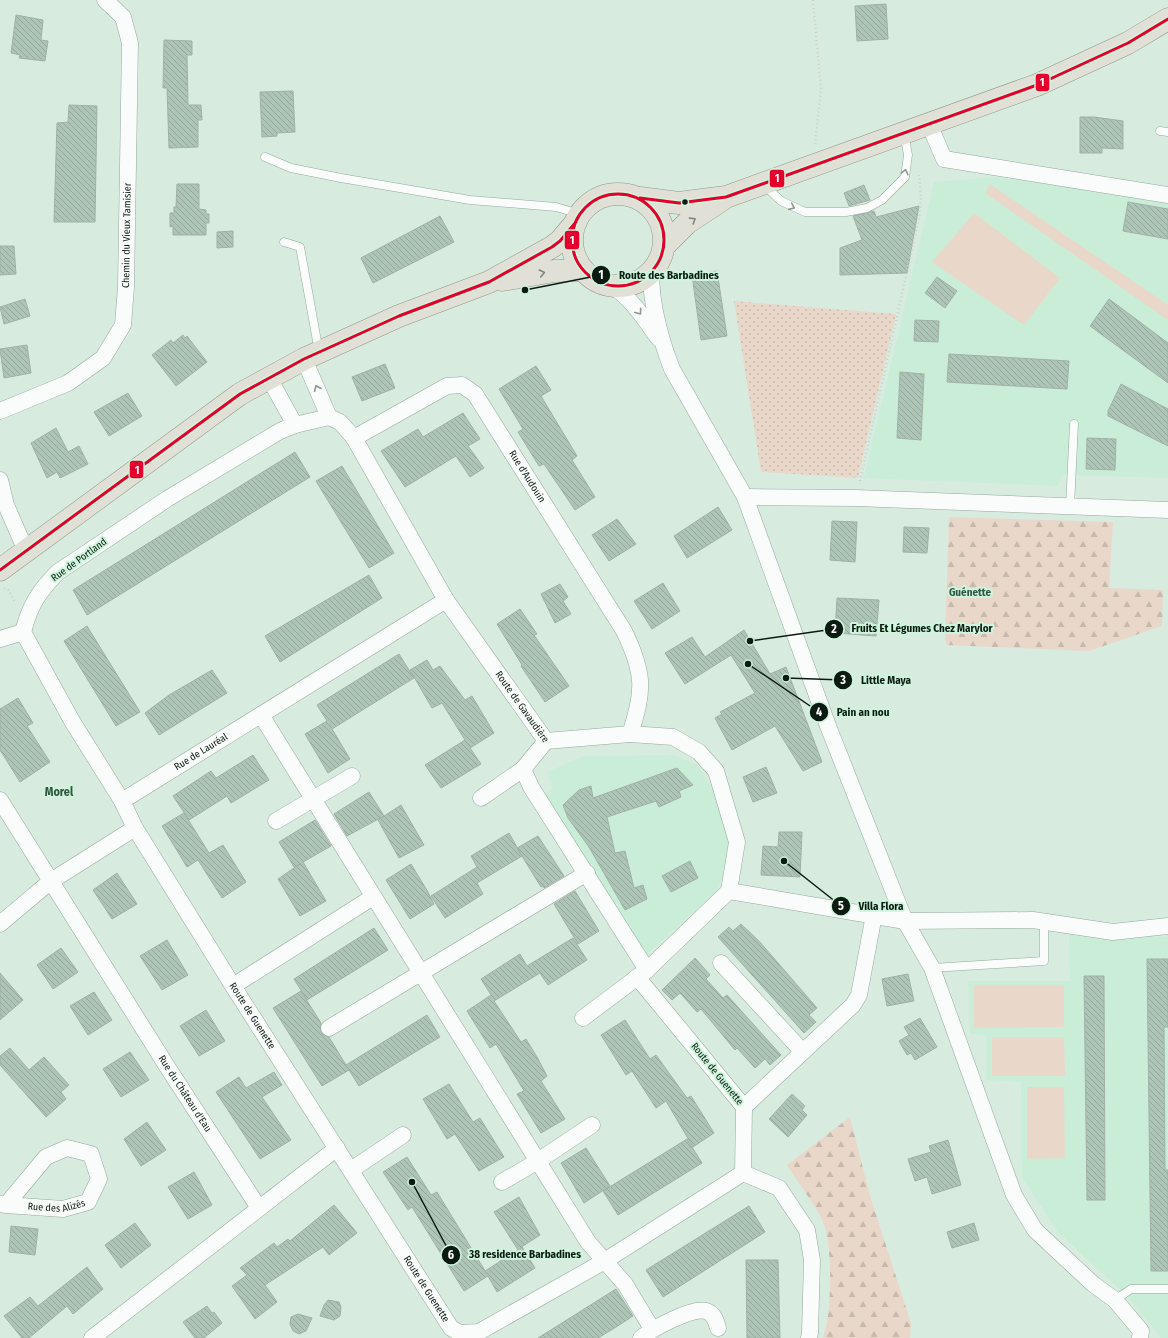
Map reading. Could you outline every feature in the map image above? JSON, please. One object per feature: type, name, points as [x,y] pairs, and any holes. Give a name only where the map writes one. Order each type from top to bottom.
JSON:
[{"type":"main road","points":[[664,246],[687,223],[726,197],[813,164],[1037,86],[1128,43],[1168,20]]},
{"type":"main road","points":[[0,570],[228,402],[269,378],[312,356],[399,316],[489,282],[560,241],[584,209],[596,199],[610,194],[625,194],[640,198],[679,203],[726,197]]},
{"type":"main road","points":[[578,218],[573,231],[574,252],[583,270],[600,282],[611,285],[633,284],[651,272],[660,260],[664,246],[664,232],[659,218],[651,207],[640,198]]},
{"type":"main road","points":[[489,282],[554,271],[583,270]]},
{"type":"street","name":"Chemin du Vieux Tamisier","points":[[0,411],[68,383],[103,358],[123,325],[126,279],[130,43],[123,17],[105,0]]},
{"type":"street","points":[[929,124],[944,158],[1168,195]]},
{"type":"street","points":[[651,272],[652,295],[663,346],[672,369],[745,497],[828,726],[905,921],[932,968],[1014,1195],[1035,1230],[1093,1284],[1115,1300],[1143,1336]]},
{"type":"street","points":[[611,285],[625,294],[663,346]]},
{"type":"street","points":[[312,356],[329,417]]},
{"type":"street","points":[[269,378],[295,425]]},
{"type":"street","name":"Rue d'Audouin","points":[[354,438],[447,386],[462,385],[475,394],[624,631],[636,656],[641,680],[639,708],[630,734]]},
{"type":"street","name":"Rue de Portland","points":[[23,632],[32,604],[43,587],[58,572],[167,499],[280,431],[295,425],[329,417]]},
{"type":"street","name":"Route de Gavaudière","points":[[329,417],[340,422],[354,438],[446,600],[546,741],[630,734],[673,737],[699,752],[716,771],[737,842],[729,891]]},
{"type":"street","points":[[0,480],[6,505],[26,551]]},
{"type":"street","points":[[745,497],[856,498],[1168,510]]},
{"type":"street","name":"Rue de Lauréal","points":[[122,801],[446,600]]},
{"type":"street","points":[[0,639],[23,632],[72,721],[122,801],[135,828],[51,881],[0,924]]},
{"type":"street","points":[[261,715],[588,1242],[603,1262],[625,1284],[647,1334],[690,1313],[706,1310],[714,1316],[718,1328]]},
{"type":"street","points":[[481,798],[523,769],[546,741]]},
{"type":"street","name":"Route de Guenette","points":[[135,828],[232,986],[451,1328],[460,1333],[479,1332],[603,1262],[743,1173],[744,1107],[642,973],[586,873],[531,787],[523,769]]},
{"type":"street","points":[[276,821],[312,798],[352,776]]},
{"type":"street","name":"Rue du Château d'Eau","points":[[0,800],[168,1068],[259,1208]]},
{"type":"street","points":[[330,1028],[586,873]]},
{"type":"street","points":[[583,1018],[642,973],[729,891],[905,921],[1033,920],[1113,932],[1168,926]]},
{"type":"street","points":[[232,986],[373,897]]},
{"type":"street","points":[[744,1107],[802,1051],[853,1005],[859,995],[874,915]]},
{"type":"street","points":[[722,964],[802,1051]]},
{"type":"street","points":[[502,1182],[538,1161],[592,1125]]},
{"type":"street","points":[[351,1170],[403,1136]]},
{"type":"street","name":"Rue des Alizés","points":[[67,1148],[91,1154],[99,1179],[88,1202],[63,1210],[3,1205],[46,1157],[67,1148]]},
{"type":"street","points":[[92,1338],[337,1148]]},
{"type":"street","points":[[743,1173],[779,1188],[807,1230],[812,1260],[809,1338]]},
{"type":"lane","points":[[763,182],[781,201],[793,208],[805,212],[846,212],[867,208],[882,200],[905,177],[908,155],[904,133]]},
{"type":"lane","points":[[265,157],[291,168],[341,178],[470,200],[556,207],[578,218]]},
{"type":"lane","points":[[284,242],[300,247],[312,356]]},
{"type":"lane","points":[[1070,506],[1074,424]]},
{"type":"lane","points":[[932,968],[1044,961],[1044,922]]},
{"type":"lane","points":[[1115,1300],[1131,1289],[1168,1289]]},
{"type":"path","points":[[813,0],[821,89],[813,164]]},
{"type":"path","points":[[856,498],[919,218],[921,184],[918,171],[907,163]]},
{"type":"shaded area","points":[[996,177],[1168,201],[1168,478],[1062,475],[1058,486],[864,478],[934,182]]},
{"type":"shaded area","points":[[673,755],[698,765],[716,793],[727,826],[728,846],[722,878],[716,891],[645,956],[545,795],[553,789],[547,772],[584,756]]},
{"type":"shaded area","points":[[1069,934],[1168,937],[1168,1338],[1161,1338],[1129,1298],[1058,1232],[1022,1177],[1021,1082],[986,1080],[986,1035],[970,1034],[968,981],[1070,981]]},
{"type":"green space","points":[[990,184],[1168,305],[1168,320],[985,193]]},
{"type":"green space","points":[[974,213],[1060,278],[1024,325],[932,262]]},
{"type":"green space","points":[[734,301],[896,314],[858,478],[761,472]]},
{"type":"green space","points":[[949,517],[1113,522],[1109,588],[1163,590],[1162,626],[1089,651],[947,645],[945,639]]},
{"type":"green space","points":[[974,985],[1064,985],[1064,1027],[974,1028]]},
{"type":"green space","points":[[992,1037],[1064,1037],[1065,1076],[992,1076]]},
{"type":"green space","points":[[1027,1087],[1064,1087],[1065,1158],[1027,1159]]},
{"type":"green space","points":[[850,1117],[870,1196],[911,1323],[910,1338],[823,1338],[830,1297],[830,1263],[826,1233],[823,1222],[815,1207],[787,1165]]},
{"type":"building","points":[[886,4],[888,39],[857,41],[855,6]]},
{"type":"building","points":[[16,15],[43,20],[41,40],[48,41],[45,61],[19,58],[20,55],[11,53]]},
{"type":"building","points":[[164,40],[192,41],[192,55],[187,55],[188,105],[201,105],[202,120],[198,120],[198,147],[169,148],[167,88],[163,88]]},
{"type":"building","points":[[293,91],[295,132],[277,133],[277,136],[262,137],[260,92]]},
{"type":"building","points":[[69,105],[97,106],[95,222],[54,222],[57,123],[68,122]]},
{"type":"building","points":[[1080,117],[1094,117],[1123,121],[1123,149],[1102,148],[1102,153],[1080,153]]},
{"type":"building","points":[[177,184],[199,184],[199,209],[206,210],[206,214],[209,214],[209,223],[206,223],[206,235],[173,235],[173,226],[170,227],[170,213],[174,213],[174,207],[176,207]]},
{"type":"building","points":[[864,185],[870,200],[849,206],[844,193]]},
{"type":"building","points":[[1128,202],[1168,209],[1168,239],[1123,231]]},
{"type":"building","points":[[919,206],[907,273],[840,275],[840,248],[862,240],[853,216],[874,211],[876,217]]},
{"type":"building","points":[[440,216],[454,242],[373,283],[361,258]]},
{"type":"building","points":[[233,231],[233,247],[217,248],[217,232]]},
{"type":"building","points":[[0,246],[14,246],[16,274],[0,275]]},
{"type":"building","points":[[717,271],[727,336],[701,340],[692,275]]},
{"type":"building","points":[[937,277],[957,291],[945,308],[925,293]]},
{"type":"building","points":[[25,299],[30,316],[4,324],[0,307]]},
{"type":"building","points":[[1109,299],[1168,343],[1168,383],[1090,326]]},
{"type":"building","points":[[915,320],[939,321],[938,342],[914,341]]},
{"type":"building","points":[[183,335],[185,338],[187,336],[207,362],[176,386],[152,355],[171,340],[173,343]]},
{"type":"building","points":[[27,345],[31,373],[4,378],[0,349]]},
{"type":"building","points":[[949,354],[1069,361],[1067,389],[947,382]]},
{"type":"building","points":[[385,364],[395,388],[362,401],[352,377]]},
{"type":"building","points":[[536,366],[551,390],[541,396],[577,456],[572,460],[595,497],[575,510],[544,464],[539,466],[518,432],[523,429],[499,389]]},
{"type":"building","points":[[900,372],[924,374],[921,440],[897,438]]},
{"type":"building","points":[[1121,384],[1168,409],[1168,446],[1108,416],[1108,411]]},
{"type":"building","points":[[128,393],[142,416],[109,436],[94,412]]},
{"type":"building","points":[[463,413],[480,439],[468,446],[484,468],[470,477],[456,456],[405,487],[381,451],[418,429],[423,437]]},
{"type":"building","points":[[56,428],[68,452],[79,446],[88,464],[60,478],[57,472],[47,478],[31,443]]},
{"type":"building","points":[[1087,438],[1116,439],[1115,470],[1086,469]]},
{"type":"building","points":[[295,452],[310,477],[87,615],[73,590]]},
{"type":"building","points":[[342,466],[394,553],[369,568],[316,481]]},
{"type":"building","points":[[718,507],[732,530],[687,558],[674,536]]},
{"type":"building","points":[[617,519],[636,544],[609,561],[592,535]]},
{"type":"building","points":[[832,521],[857,522],[855,562],[830,560]]},
{"type":"building","points":[[904,527],[929,528],[927,553],[903,552]]},
{"type":"building","points":[[369,575],[382,598],[280,662],[265,636]]},
{"type":"building","points":[[663,583],[680,611],[652,629],[634,601]]},
{"type":"building","points":[[560,584],[568,597],[563,601],[571,614],[555,623],[541,594]]},
{"type":"building","points":[[837,598],[879,600],[876,636],[835,633]]},
{"type":"building","points":[[520,609],[537,634],[534,635],[569,686],[545,702],[521,666],[522,665],[497,624]]},
{"type":"building","points":[[87,626],[140,712],[116,726],[64,641]]},
{"type":"building","points":[[744,630],[770,674],[786,667],[822,762],[803,771],[775,726],[732,750],[715,718],[722,714],[720,712],[755,693],[731,655],[685,684],[665,653],[692,637],[705,657]]},
{"type":"building","points":[[399,654],[414,678],[332,729],[350,759],[328,773],[305,734],[327,721],[317,705]]},
{"type":"building","points":[[427,660],[433,670],[440,666],[465,700],[472,696],[494,733],[470,748],[481,764],[441,788],[425,765],[465,740],[442,703],[432,708],[410,670]]},
{"type":"building","points":[[212,670],[227,693],[159,735],[145,713],[169,695]]},
{"type":"building","points":[[18,698],[33,723],[27,726],[50,762],[20,782],[0,750],[0,709]]},
{"type":"building","points":[[253,755],[269,780],[231,803],[227,796],[189,820],[173,796],[211,771],[216,778]]},
{"type":"building","points":[[766,767],[777,793],[753,802],[743,777]]},
{"type":"building","points":[[677,768],[693,785],[679,791],[681,797],[659,807],[656,801],[607,817],[615,853],[625,851],[634,888],[643,885],[647,899],[625,910],[589,847],[568,818],[563,805],[579,790],[591,786],[593,798]]},
{"type":"building","points":[[369,792],[384,816],[347,836],[334,814]]},
{"type":"building","points":[[401,805],[424,845],[399,858],[378,820]]},
{"type":"building","points":[[184,813],[209,853],[223,845],[246,882],[222,898],[198,860],[187,867],[162,826]]},
{"type":"building","points":[[315,820],[331,846],[303,862],[326,901],[300,916],[278,879],[301,863],[294,867],[279,842]]},
{"type":"building","points":[[779,832],[802,832],[800,877],[761,875],[763,846],[778,847]]},
{"type":"building","points":[[509,833],[522,856],[477,883],[483,894],[445,918],[431,896],[477,867],[471,856]]},
{"type":"building","points":[[538,836],[564,876],[544,888],[543,886],[541,887],[517,848]]},
{"type":"building","points":[[690,861],[698,878],[671,892],[662,876]]},
{"type":"building","points":[[411,864],[434,904],[410,919],[386,880]]},
{"type":"building","points":[[117,873],[137,904],[112,919],[93,890]]},
{"type":"building","points":[[575,891],[599,931],[578,944],[554,904]]},
{"type":"building","points":[[741,924],[759,941],[817,1008],[809,1015],[816,1022],[804,1033],[718,937],[729,927],[733,931]]},
{"type":"building","points":[[374,928],[388,950],[307,1000],[294,979]]},
{"type":"building","points":[[573,938],[587,960],[548,985],[540,973],[494,1001],[521,1042],[526,1039],[537,1057],[547,1076],[541,1081],[565,1119],[541,1133],[517,1094],[524,1091],[496,1044],[490,1048],[467,1011],[491,995],[481,979],[520,954],[527,966]]},
{"type":"building","points":[[167,940],[188,975],[162,990],[140,956]]},
{"type":"building","points":[[61,948],[78,972],[53,989],[37,965]]},
{"type":"building","points":[[695,958],[710,975],[706,979],[723,998],[727,995],[781,1055],[770,1065],[765,1059],[755,1068],[737,1048],[735,1050],[701,1009],[697,1012],[680,993],[672,1000],[662,990]]},
{"type":"building","points":[[1147,959],[1168,959],[1168,1027],[1164,1027],[1165,1170],[1168,1170],[1168,1271],[1151,1271]]},
{"type":"building","points":[[0,973],[23,1000],[0,1020]]},
{"type":"building","points":[[908,974],[914,1001],[887,1006],[882,979]]},
{"type":"building","points":[[1084,976],[1104,976],[1105,1200],[1087,1200]]},
{"type":"building","points":[[301,991],[321,1023],[321,1033],[329,1037],[346,1065],[427,1015],[440,1037],[359,1086],[349,1070],[322,1086],[273,1008]]},
{"type":"building","points":[[94,992],[112,1020],[88,1035],[70,1006]]},
{"type":"building","points":[[206,1010],[225,1041],[199,1056],[180,1026]]},
{"type":"building","points":[[920,1018],[937,1047],[915,1060],[911,1053],[907,1055],[899,1041],[909,1035],[904,1027]]},
{"type":"building","points":[[625,1020],[650,1059],[656,1055],[687,1098],[691,1096],[714,1133],[693,1147],[666,1101],[656,1108],[632,1071],[626,1075],[601,1035]]},
{"type":"building","points":[[10,1048],[29,1070],[44,1057],[69,1085],[61,1092],[66,1099],[46,1117],[0,1065],[0,1056]]},
{"type":"building","points":[[130,1052],[149,1080],[121,1097],[103,1069]]},
{"type":"building","points":[[274,1072],[282,1085],[262,1097],[291,1140],[260,1159],[216,1092],[239,1077],[246,1088]]},
{"type":"building","points":[[449,1084],[473,1122],[480,1118],[504,1157],[479,1171],[455,1134],[447,1139],[423,1099]]},
{"type":"building","points":[[792,1094],[805,1106],[802,1110],[807,1115],[788,1137],[769,1119]]},
{"type":"building","points":[[147,1122],[166,1150],[141,1166],[124,1139]]},
{"type":"building","points":[[687,1139],[702,1163],[618,1215],[603,1191]]},
{"type":"building","points":[[948,1140],[961,1185],[932,1194],[927,1177],[915,1181],[908,1159],[931,1152],[929,1146]]},
{"type":"building","points":[[586,1148],[610,1186],[584,1203],[561,1163]]},
{"type":"building","points":[[407,1157],[431,1195],[437,1192],[485,1271],[518,1250],[494,1212],[519,1197],[540,1235],[520,1248],[522,1247],[535,1268],[497,1292],[488,1276],[464,1291],[412,1207],[408,1210],[383,1172]]},
{"type":"building","points":[[194,1172],[212,1205],[188,1219],[168,1187]]},
{"type":"building","points":[[334,1205],[357,1233],[329,1255],[323,1247],[265,1285],[277,1302],[255,1319],[232,1286],[247,1275],[240,1268],[274,1243],[277,1247],[288,1239],[290,1241]]},
{"type":"building","points":[[749,1206],[765,1232],[663,1297],[646,1270]]},
{"type":"building","points":[[135,1223],[151,1245],[121,1268],[105,1245]]},
{"type":"building","points":[[974,1223],[979,1240],[952,1248],[947,1232]]},
{"type":"building","points":[[11,1226],[38,1229],[35,1255],[9,1252]]},
{"type":"building","points":[[746,1260],[778,1260],[780,1338],[747,1338]]},
{"type":"building","points":[[87,1267],[103,1289],[73,1314],[67,1306],[29,1338],[22,1338],[4,1316],[30,1297],[38,1306]]},
{"type":"building","points":[[616,1289],[633,1316],[613,1329],[598,1338],[538,1338]]},
{"type":"building","points":[[328,1300],[339,1302],[341,1307],[340,1316],[334,1320],[320,1316],[324,1305]]},
{"type":"building","points":[[207,1306],[212,1313],[214,1312],[222,1323],[204,1338],[195,1338],[183,1322]]},
{"type":"building","points":[[298,1314],[312,1318],[306,1331],[299,1334],[293,1331],[290,1324],[291,1317]]},
{"type":"transit line","name":"1","points":[[640,198],[679,203],[726,197],[1037,85],[1128,43],[1168,19]]},
{"type":"transit line","name":"1","points":[[618,194],[636,198],[650,208],[660,222],[664,240],[660,258],[650,272],[636,282],[618,286],[600,282],[586,272],[576,258],[572,240],[576,222],[586,208],[600,198],[618,194]]},
{"type":"transit line","name":"1","points":[[0,570],[240,394],[304,359],[399,316],[489,282],[552,247],[560,241],[576,222]]},
{"type":"place","name":"Route des Barbadines","points":[[525,290]]},
{"type":"place","name":"Fruits Et Légumes Chez Marylor","points":[[750,641]]},
{"type":"place","name":"Pain an nou","points":[[748,664]]},
{"type":"place","name":"Little Maya","points":[[786,678]]},
{"type":"place","name":"Villa Flora","points":[[784,861]]},
{"type":"place","name":"38 residence Barbadines","points":[[412,1182]]},
{"type":"district","name":"Guénette","points":[[970,592]]},
{"type":"district","name":"Morel","points":[[59,792]]}]
